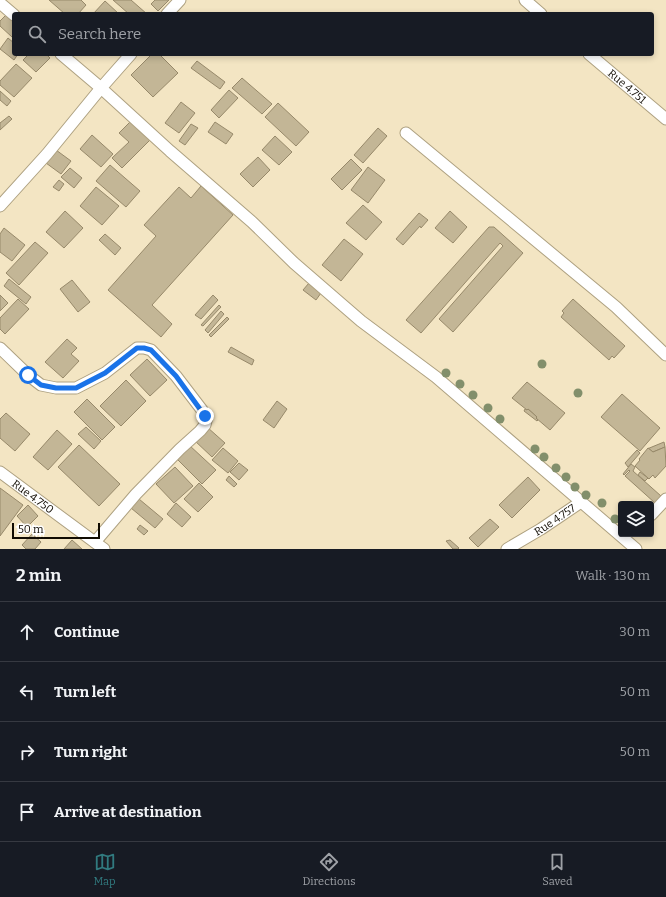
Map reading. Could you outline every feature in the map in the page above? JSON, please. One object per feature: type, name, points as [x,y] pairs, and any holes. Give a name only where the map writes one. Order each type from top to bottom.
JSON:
[{"type":"street","points":[[169,12],[180,0]]},
{"type":"street","points":[[524,0],[539,12]]},
{"type":"street","points":[[0,3],[12,13]]},
{"type":"street","points":[[63,56],[252,222],[294,263],[361,321],[436,377],[581,502],[631,538],[636,549]]},
{"type":"street","points":[[0,206],[47,154],[129,56]]},
{"type":"street","name":"Rue 4.751","points":[[591,56],[666,119]]},
{"type":"street","points":[[406,133],[616,307],[666,354]]},
{"type":"street","points":[[0,348],[28,375],[41,385],[56,388],[76,388],[105,373],[137,348],[151,350],[176,376],[205,416],[205,425],[136,494],[100,545]]},
{"type":"street","name":"Rue 4.750","points":[[0,472],[100,545]]},
{"type":"street","points":[[654,512],[666,499]]},
{"type":"street","name":"Rue 4.757","points":[[507,549],[541,529],[581,502]]},
{"type":"building","points":[[49,0],[81,0],[86,5],[80,12],[63,12]]},
{"type":"building","points":[[113,0],[131,0],[145,12],[127,12]]},
{"type":"building","points":[[155,0],[169,0],[158,11],[151,4]]},
{"type":"building","points":[[105,1],[117,12],[95,12]]},
{"type":"building","points":[[7,14],[12,19],[12,37],[0,26],[0,21]]},
{"type":"building","points":[[8,38],[12,41],[12,56],[17,56],[14,60],[0,49]]},
{"type":"building","points":[[27,56],[48,56],[50,58],[36,72],[23,60]]},
{"type":"building","points":[[150,56],[161,56],[178,73],[153,97],[131,75]]},
{"type":"building","points":[[197,61],[225,82],[220,89],[191,68]]},
{"type":"building","points":[[16,64],[32,78],[14,97],[0,85],[0,81]]},
{"type":"building","points":[[242,78],[272,104],[262,114],[232,88]]},
{"type":"building","points":[[229,90],[238,98],[219,118],[211,110]]},
{"type":"building","points":[[0,91],[11,101],[7,106],[0,100]]},
{"type":"building","points":[[181,102],[195,113],[179,133],[165,123]]},
{"type":"building","points":[[278,103],[309,132],[296,146],[265,117]]},
{"type":"building","points":[[9,116],[12,119],[0,130],[0,123]]},
{"type":"building","points":[[132,120],[151,139],[122,168],[112,158],[129,142],[119,133]]},
{"type":"building","points":[[215,122],[233,134],[226,144],[208,132]]},
{"type":"building","points":[[191,124],[198,128],[185,145],[179,141]]},
{"type":"building","points":[[378,128],[387,136],[363,163],[354,155]]},
{"type":"building","points":[[92,135],[113,154],[101,167],[80,149]]},
{"type":"building","points":[[275,136],[292,152],[279,165],[262,150]]},
{"type":"building","points":[[56,150],[71,161],[61,174],[46,163]]},
{"type":"building","points":[[258,157],[270,170],[253,187],[240,174]]},
{"type":"building","points":[[351,159],[362,170],[342,190],[331,179]]},
{"type":"building","points":[[110,165],[140,191],[126,207],[96,181]]},
{"type":"building","points":[[368,167],[385,180],[368,203],[351,190]]},
{"type":"building","points":[[70,168],[82,178],[74,188],[61,177]]},
{"type":"building","points":[[59,180],[64,184],[59,191],[53,187]]},
{"type":"building","points":[[201,186],[233,215],[152,305],[172,324],[161,337],[108,290],[156,236],[144,225],[179,187],[191,198]]},
{"type":"building","points":[[96,187],[119,206],[102,225],[80,206]]},
{"type":"building","points":[[363,205],[382,222],[366,240],[346,223]]},
{"type":"building","points":[[65,211],[83,228],[64,248],[46,232]]},
{"type":"building","points":[[450,211],[467,227],[453,243],[435,228]]},
{"type":"building","points":[[419,213],[428,220],[421,228],[420,226],[403,245],[396,239]]},
{"type":"building","points":[[489,227],[494,227],[523,253],[453,332],[439,319],[503,246],[500,243],[421,333],[406,320]]},
{"type":"building","points":[[4,228],[25,245],[12,261],[0,252],[0,234]]},
{"type":"building","points":[[105,234],[121,248],[115,255],[99,240]]},
{"type":"building","points":[[344,239],[363,254],[341,281],[322,265]]},
{"type":"building","points":[[35,242],[48,253],[19,285],[6,273]]},
{"type":"building","points":[[9,279],[31,297],[26,304],[4,286]]},
{"type":"building","points":[[72,280],[90,302],[78,312],[60,289]]},
{"type":"building","points":[[309,283],[321,293],[316,300],[303,290]]},
{"type":"building","points":[[0,295],[8,303],[0,311]]},
{"type":"building","points":[[213,295],[218,300],[201,319],[195,315]]},
{"type":"building","points":[[18,299],[29,309],[5,334],[0,329],[0,318]]},
{"type":"building","points":[[573,299],[625,346],[614,358],[612,356],[609,360],[561,317],[564,313],[562,311]]},
{"type":"building","points":[[219,305],[221,307],[203,326],[201,325]]},
{"type":"building","points":[[221,311],[224,314],[208,333],[205,330]]},
{"type":"building","points":[[227,317],[229,319],[211,337],[209,335]]},
{"type":"building","points":[[67,339],[77,348],[71,354],[79,361],[63,378],[45,362]]},
{"type":"building","points":[[231,347],[254,360],[252,365],[228,352]]},
{"type":"building","points":[[147,359],[167,380],[150,396],[130,375]]},
{"type":"building","points":[[126,380],[146,401],[121,426],[100,406]]},
{"type":"building","points":[[527,382],[565,413],[550,430],[528,409],[527,410],[512,398]]},
{"type":"building","points":[[622,394],[660,428],[640,451],[601,417]]},
{"type":"building","points":[[87,399],[115,427],[102,440],[74,412]]},
{"type":"building","points":[[277,401],[287,409],[274,428],[263,420]]},
{"type":"building","points":[[525,409],[528,409],[537,417],[536,418],[538,420],[537,421],[524,411]]},
{"type":"building","points":[[6,413],[30,434],[15,451],[0,438],[0,419]]},
{"type":"building","points":[[86,427],[101,441],[94,449],[78,434]]},
{"type":"building","points":[[207,427],[225,443],[212,457],[194,440]]},
{"type":"building","points":[[57,430],[72,444],[48,470],[33,457]]},
{"type":"building","points":[[664,442],[665,447],[653,452],[648,448]]},
{"type":"building","points":[[79,445],[120,484],[99,506],[58,467]]},
{"type":"building","points":[[189,445],[216,470],[202,484],[176,458]]},
{"type":"building","points":[[665,447],[666,466],[655,478],[653,475],[649,479],[635,466],[648,448],[653,452]]},
{"type":"building","points":[[223,448],[238,461],[228,473],[212,460]]},
{"type":"building","points":[[637,450],[640,453],[628,467],[625,463]]},
{"type":"building","points":[[239,463],[248,470],[239,480],[230,472]]},
{"type":"building","points":[[631,464],[635,467],[633,471],[661,496],[655,503],[625,476],[630,471],[629,470],[624,475],[623,474]]},
{"type":"building","points":[[175,467],[193,486],[174,503],[156,484]]},
{"type":"building","points":[[640,472],[648,478],[645,481],[638,475]]},
{"type":"building","points":[[229,476],[237,484],[234,487],[226,480]]},
{"type":"building","points":[[528,477],[540,490],[512,518],[499,505]]},
{"type":"building","points":[[199,483],[213,497],[198,512],[184,499]]},
{"type":"building","points":[[0,488],[23,505],[0,536]]},
{"type":"building","points":[[139,499],[163,519],[155,528],[131,508]]},
{"type":"building","points":[[176,503],[191,517],[182,527],[167,514]]},
{"type":"building","points":[[28,505],[38,516],[27,527],[17,516]]},
{"type":"building","points":[[490,519],[499,527],[478,547],[469,538]]},
{"type":"building","points":[[140,525],[148,531],[144,535],[137,529]]},
{"type":"building","points":[[32,534],[41,542],[35,549],[26,549],[22,545]]},
{"type":"building","points":[[72,540],[82,549],[64,549]]},
{"type":"building","points":[[450,540],[459,548],[458,549],[453,549],[446,541]]},
{"type":"route","points":[[28,375],[41,385],[56,388],[76,388],[105,373],[137,348],[144,348],[151,350],[176,376],[205,416]]}]
